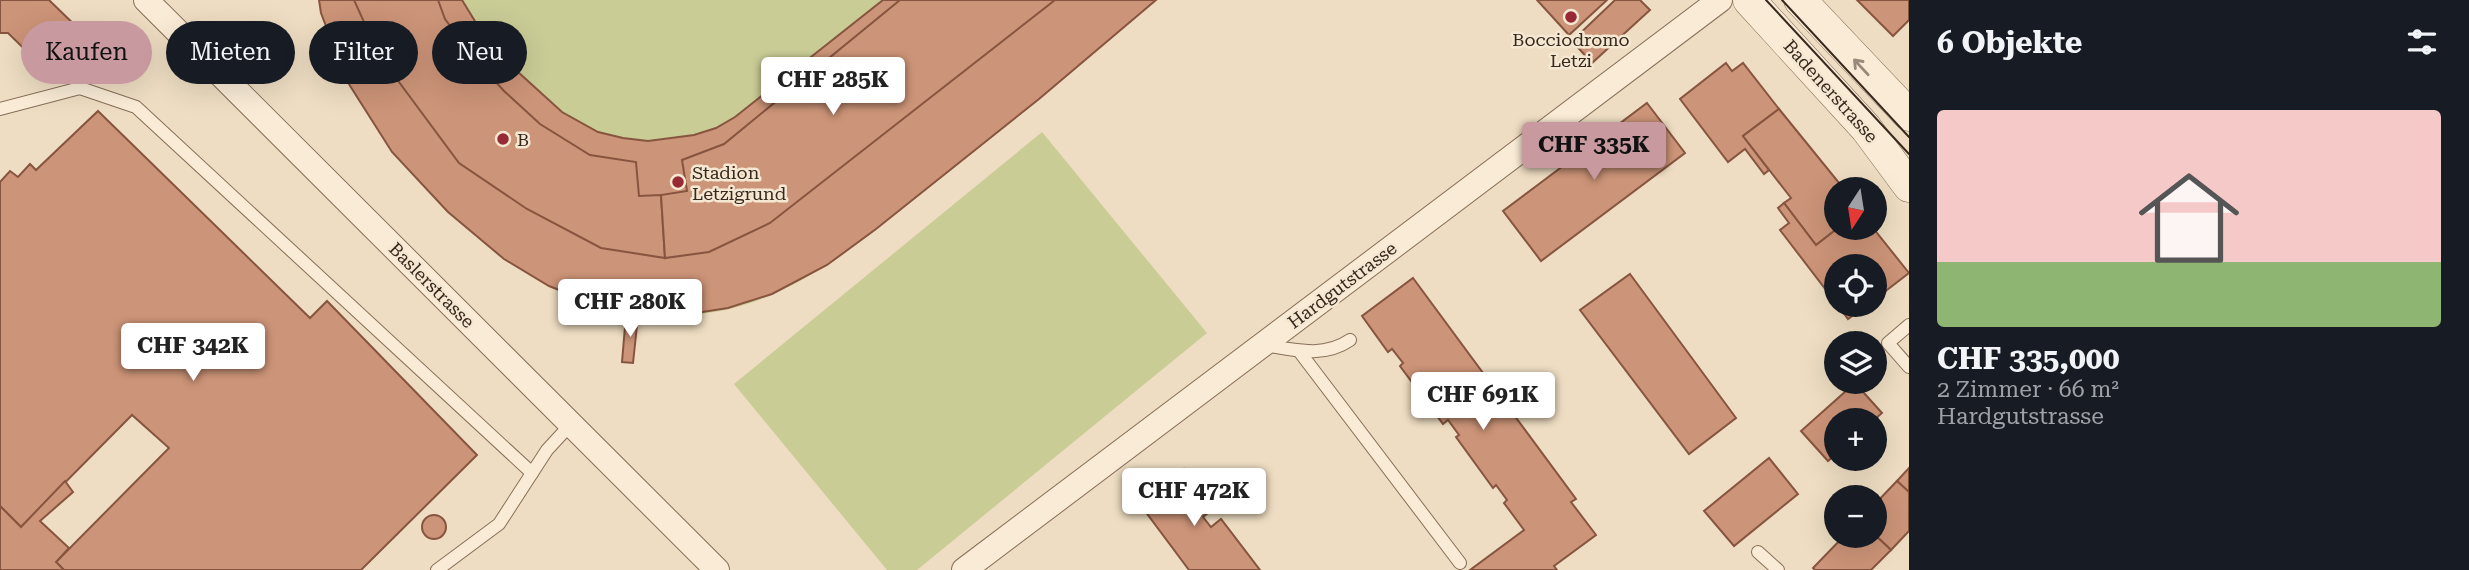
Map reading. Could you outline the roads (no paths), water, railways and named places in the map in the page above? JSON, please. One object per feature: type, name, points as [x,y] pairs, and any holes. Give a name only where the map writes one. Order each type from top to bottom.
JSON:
[{"type":"street","name":"Baslerstrasse","points":[[146,0],[717,570]]},
{"type":"street","name":"Hardgutstrasse","points":[[964,570],[1720,0]]},
{"type":"street","name":"Badenerstrasse","points":[[1749,0],[1866,128],[1909,186]]},
{"type":"street","points":[[1805,2],[1909,116]]},
{"type":"lane","points":[[0,109],[80,88],[136,107],[532,473]]},
{"type":"lane","points":[[1909,325],[1888,343],[1909,367]]},
{"type":"lane","points":[[1261,344],[1320,352],[1338,348],[1350,340]]},
{"type":"lane","points":[[1299,351],[1460,564]]},
{"type":"lane","points":[[437,570],[499,524],[547,450],[571,424]]},
{"type":"lane","points":[[1758,552],[1778,570]]},
{"type":"tram line","points":[[1766,0],[1909,154]]},
{"type":"tram line","points":[[1782,0],[1909,137]]},
{"type":"place","name":"Bocciodromo Letzi","points":[[1571,17]]},
{"type":"place","name":"B","points":[[503,139]]},
{"type":"place","name":"Stadion Letzigrund","points":[[678,182]]}]
